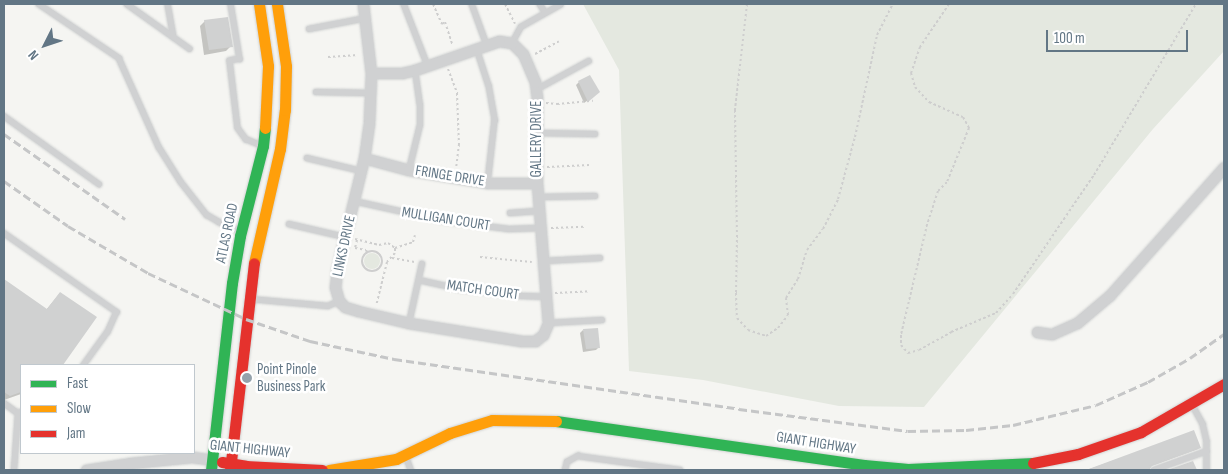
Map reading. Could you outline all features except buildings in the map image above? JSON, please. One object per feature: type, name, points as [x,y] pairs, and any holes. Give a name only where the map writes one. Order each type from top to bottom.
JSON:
[{"type":"street","name":"ATLAS ROAD","points":[[212,465],[232,283],[242,231],[263,146],[267,109],[268,66],[259,4]]},
{"type":"street","points":[[230,467],[249,298],[258,240],[280,149],[285,110],[286,66],[278,4]]},
{"type":"street","name":"LINKS DRIVE","points":[[339,301],[335,287],[364,158],[370,93],[370,55],[364,4]]},
{"type":"street","points":[[371,73],[402,73],[499,41],[512,43]]},
{"type":"street","name":"GALLERY DRIVE","points":[[512,43],[525,59],[536,90],[538,104],[538,211],[547,295],[548,326]]},
{"type":"street","name":"FRINGE DRIVE","points":[[364,158],[409,170],[488,183],[537,183]]},
{"type":"street","points":[[1037,332],[1052,334],[1076,324],[1110,295],[1224,167]]},
{"type":"street","points":[[339,301],[345,307],[409,323],[522,341],[535,340],[543,335],[548,326]]},
{"type":"street","name":"GIANT HIGHWAY","points":[[385,470],[401,457],[450,433],[492,420],[530,419],[577,422],[864,465],[908,469],[1008,468],[1056,459],[1101,447],[1141,432],[1224,384]]},
{"type":"street","name":"GIANT HIGHWAY","points":[[86,470],[192,457],[212,465],[230,467],[322,470]]},
{"type":"street","name":"GIANT HIGHWAY","points":[[329,470],[401,457]]},
{"type":"lane","points":[[39,4],[120,58],[158,147],[181,182],[208,215],[218,222],[242,231]]},
{"type":"lane","points":[[127,4],[190,48]]},
{"type":"lane","points":[[168,4],[174,37]]},
{"type":"lane","points":[[230,4],[240,59],[230,61],[238,128],[246,139],[263,146]]},
{"type":"lane","points":[[404,4],[428,66]]},
{"type":"lane","points":[[472,4],[490,85],[495,120],[488,183]]},
{"type":"lane","points":[[540,4],[545,12]]},
{"type":"lane","points":[[512,43],[518,30],[545,12],[560,5]]},
{"type":"lane","points":[[309,29],[366,18]]},
{"type":"lane","points":[[536,90],[589,61]]},
{"type":"lane","points":[[409,170],[420,125],[420,106],[415,70]]},
{"type":"lane","points":[[316,92],[370,93]]},
{"type":"lane","points":[[4,116],[99,184]]},
{"type":"lane","points":[[538,133],[595,134]]},
{"type":"lane","points":[[307,158],[361,171]]},
{"type":"lane","points":[[538,197],[595,196]]},
{"type":"lane","name":"MULLIGAN COURT","points":[[354,201],[445,221],[509,229],[540,228]]},
{"type":"lane","points":[[510,213],[538,211]]},
{"type":"lane","points":[[289,224],[345,237]]},
{"type":"lane","points":[[4,234],[117,312],[108,332],[85,364]]},
{"type":"lane","points":[[544,261],[600,258]]},
{"type":"lane","points":[[409,323],[422,264]]},
{"type":"lane","name":"MATCH COURT","points":[[418,280],[469,290],[547,295]]},
{"type":"lane","points":[[249,298],[328,306],[339,301]]},
{"type":"lane","points":[[548,326],[602,320]]},
{"type":"lane","points":[[4,403],[20,412],[14,470]]},
{"type":"lane","points":[[1192,404],[1204,424],[1207,470]]},
{"type":"lane","points":[[1154,470],[1207,451]]},
{"type":"lane","points":[[565,470],[567,462],[578,456],[680,470]]},
{"type":"lane","points":[[401,457],[411,470]]},
{"type":"path","points":[[433,4],[442,24],[445,22],[457,56]]},
{"type":"path","points":[[505,4],[518,30]]},
{"type":"path","points":[[747,4],[735,110],[738,226],[737,318],[748,330],[766,336],[778,328],[788,315],[786,298],[798,279],[807,250],[823,229],[838,199],[856,137],[877,35],[893,4]]},
{"type":"path","points":[[949,4],[920,47],[911,73],[915,87],[929,102],[963,117],[969,128],[947,182],[938,191],[926,229],[901,334],[901,345],[908,353],[996,313],[1012,294],[1099,168],[1196,4]]},
{"type":"path","points":[[525,59],[559,41]]},
{"type":"path","points":[[328,57],[370,55]]},
{"type":"path","points":[[445,60],[457,93],[460,144],[454,177]]},
{"type":"path","points":[[538,104],[593,101]]},
{"type":"path","points":[[537,168],[589,165]]},
{"type":"path","points":[[540,228],[584,227]]},
{"type":"path","points":[[395,248],[413,242],[415,235]]},
{"type":"path","points":[[345,237],[379,245],[388,243],[395,248]]},
{"type":"path","points":[[357,240],[355,248],[378,254],[381,265]]},
{"type":"path","points":[[374,315],[386,266],[392,258],[395,248]]},
{"type":"path","points":[[367,252],[362,258],[364,268],[373,271],[381,265],[386,266]]},
{"type":"path","points":[[392,258],[422,264]]},
{"type":"path","points":[[480,258],[521,262],[544,261]]},
{"type":"path","points":[[547,295],[590,291]]},
{"type":"shaded area","points":[[583,4],[1224,4],[1224,51],[1153,129],[924,407],[839,406],[703,380],[629,371],[619,70]]},
{"type":"shaded area","points":[[369,253],[375,253],[380,258],[378,267],[369,269],[364,264],[364,258]]},
{"type":"railway","points":[[4,134],[125,219]]},
{"type":"railway","points":[[4,181],[68,226],[148,273],[246,319],[310,341],[394,359],[739,409],[908,431],[966,430],[1013,425],[1096,405],[1148,382],[1190,358],[1224,334]]},
{"type":"traffic: fast","points":[[211,470],[232,283],[240,236],[263,146],[265,128]]},
{"type":"traffic: fast","points":[[556,421],[864,465],[908,469],[1033,463]]},
{"type":"traffic: slow","points":[[259,4],[268,66],[265,128]]},
{"type":"traffic: slow","points":[[254,263],[280,149],[285,110],[286,66],[277,4]]},
{"type":"traffic: slow","points":[[329,470],[396,459],[450,433],[492,420],[556,421]]},
{"type":"traffic: jam","points":[[230,470],[254,263]]},
{"type":"traffic: jam","points":[[1033,463],[1078,454],[1141,432],[1224,384]]},
{"type":"traffic: jam","points":[[222,462],[246,466],[322,470]]},
{"type":"place","name":"Point Pinole Business Park","points":[[247,378]]}]
